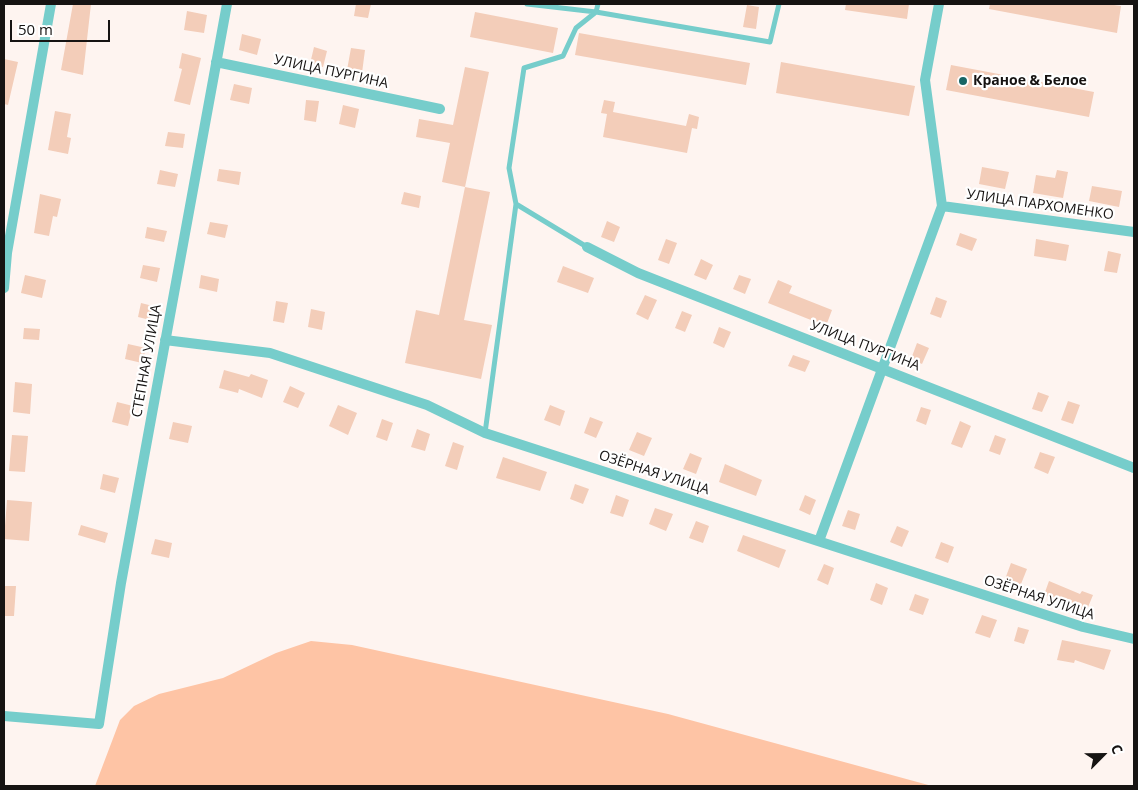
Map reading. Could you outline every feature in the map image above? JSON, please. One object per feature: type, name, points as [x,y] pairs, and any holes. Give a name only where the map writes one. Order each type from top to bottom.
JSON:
[{"type":"street","points":[[4,288],[7,253],[51,4]]},
{"type":"street","name":"СТЕПНАЯ УЛИЦА","points":[[4,716],[99,724],[121,583],[227,4]]},
{"type":"street","points":[[820,541],[942,206],[925,80],[939,4]]},
{"type":"street","name":"УЛИЦА ПУРГИНА","points":[[216,62],[440,109]]},
{"type":"street","name":"УЛИЦА ПАРХОМЕНКО","points":[[942,206],[1134,232]]},
{"type":"street","name":"УЛИЦА ПУРГИНА","points":[[586,247],[665,284],[884,368],[1134,468]]},
{"type":"street","name":"ОЗЁРНАЯ УЛИЦА","points":[[165,340],[270,353],[427,405],[485,433],[1083,627],[1134,639]]},
{"type":"lane","points":[[527,4],[596,12],[770,42],[779,4]]},
{"type":"lane","points":[[485,433],[516,204],[509,168],[524,68],[563,56],[576,28],[596,12],[598,4]]},
{"type":"lane","points":[[516,204],[586,247]]},
{"type":"shaded area","points":[[311,641],[352,645],[668,714],[932,786],[95,786],[120,720],[134,706],[159,694],[223,678],[276,653]]},
{"type":"building","points":[[73,4],[91,4],[83,75],[61,70]]},
{"type":"building","points":[[356,4],[371,4],[368,18],[354,16]]},
{"type":"building","points":[[846,4],[909,4],[907,19],[845,10]]},
{"type":"building","points":[[990,4],[1107,4],[1121,6],[1117,33],[989,9]]},
{"type":"building","points":[[747,5],[759,7],[756,29],[743,27]]},
{"type":"building","points":[[187,11],[207,15],[204,33],[184,30]]},
{"type":"building","points":[[475,12],[558,28],[553,53],[470,37]]},
{"type":"building","points":[[579,33],[750,63],[746,85],[575,55]]},
{"type":"building","points":[[242,34],[261,39],[257,55],[239,50]]},
{"type":"building","points":[[314,47],[327,51],[323,67],[310,64]]},
{"type":"building","points":[[351,48],[365,50],[362,73],[347,70]]},
{"type":"building","points":[[182,53],[201,58],[190,105],[174,101],[182,69],[179,68]]},
{"type":"building","points":[[4,59],[18,62],[8,105],[4,104]]},
{"type":"building","points":[[781,62],[915,86],[909,116],[776,93]]},
{"type":"building","points":[[951,65],[1094,92],[1089,117],[946,90]]},
{"type":"building","points":[[465,67],[489,72],[465,187],[442,182],[450,143],[416,137],[419,119],[453,125]]},
{"type":"building","points":[[234,84],[252,88],[249,104],[230,100]]},
{"type":"building","points":[[306,100],[319,101],[316,122],[304,120]]},
{"type":"building","points":[[604,100],[615,102],[613,112],[686,126],[689,114],[699,117],[697,129],[692,128],[687,153],[603,137],[607,114],[601,113]]},
{"type":"building","points":[[343,105],[359,109],[355,128],[339,124]]},
{"type":"building","points":[[55,111],[71,114],[67,137],[71,138],[68,154],[48,150]]},
{"type":"building","points":[[168,132],[185,134],[183,148],[165,146]]},
{"type":"building","points":[[982,167],[1009,172],[1005,189],[979,184]]},
{"type":"building","points":[[219,169],[241,172],[239,185],[217,181]]},
{"type":"building","points":[[160,170],[178,174],[175,187],[157,184]]},
{"type":"building","points":[[1057,170],[1068,172],[1063,198],[1033,193],[1036,175],[1055,178]]},
{"type":"building","points":[[1092,186],[1122,191],[1119,207],[1089,201]]},
{"type":"building","points":[[465,187],[490,192],[464,320],[492,325],[481,379],[405,363],[416,310],[439,315]]},
{"type":"building","points":[[404,192],[421,196],[419,208],[401,204]]},
{"type":"building","points":[[40,194],[61,199],[57,217],[53,216],[49,236],[34,233]]},
{"type":"building","points":[[607,221],[620,227],[614,242],[601,237]]},
{"type":"building","points":[[210,222],[228,225],[225,238],[207,234]]},
{"type":"building","points":[[147,227],[167,231],[164,242],[145,238]]},
{"type":"building","points":[[960,233],[977,239],[972,251],[956,245]]},
{"type":"building","points":[[666,239],[677,243],[669,264],[658,260]]},
{"type":"building","points":[[1036,239],[1069,245],[1066,261],[1034,256]]},
{"type":"building","points":[[1108,251],[1121,254],[1117,273],[1104,271]]},
{"type":"building","points":[[701,259],[713,265],[706,280],[694,275]]},
{"type":"building","points":[[143,265],[160,268],[157,282],[140,278]]},
{"type":"building","points":[[563,266],[594,278],[588,293],[557,282]]},
{"type":"building","points":[[25,275],[46,280],[42,298],[21,293]]},
{"type":"building","points":[[201,275],[219,279],[217,292],[199,288]]},
{"type":"building","points":[[739,275],[751,279],[745,294],[733,289]]},
{"type":"building","points":[[778,280],[792,286],[789,293],[832,310],[826,326],[768,303]]},
{"type":"building","points":[[645,295],[657,300],[648,320],[636,314]]},
{"type":"building","points":[[936,297],[947,301],[941,318],[930,314]]},
{"type":"building","points":[[276,301],[288,303],[284,323],[273,321]]},
{"type":"building","points":[[141,303],[153,306],[150,320],[138,317]]},
{"type":"building","points":[[311,309],[325,312],[322,330],[308,327]]},
{"type":"building","points":[[682,311],[692,315],[685,332],[675,328]]},
{"type":"building","points":[[719,327],[731,332],[724,348],[713,343]]},
{"type":"building","points":[[24,328],[40,329],[39,340],[23,339]]},
{"type":"building","points":[[917,343],[929,348],[922,364],[911,359]]},
{"type":"building","points":[[128,344],[146,348],[142,363],[125,359]]},
{"type":"building","points":[[793,355],[810,361],[805,372],[788,366]]},
{"type":"building","points":[[224,370],[249,377],[251,374],[268,380],[262,398],[239,389],[238,393],[219,388]]},
{"type":"building","points":[[15,382],[32,384],[30,414],[13,412]]},
{"type":"building","points":[[290,386],[305,393],[298,408],[283,402]]},
{"type":"building","points":[[1038,392],[1049,396],[1042,412],[1032,409]]},
{"type":"building","points":[[1068,401],[1080,405],[1073,424],[1061,420]]},
{"type":"building","points":[[117,402],[133,406],[128,426],[112,422]]},
{"type":"building","points":[[338,405],[357,413],[348,435],[329,426]]},
{"type":"building","points":[[550,405],[565,411],[560,426],[544,420]]},
{"type":"building","points":[[921,407],[931,410],[926,425],[916,421]]},
{"type":"building","points":[[590,417],[603,422],[596,438],[584,433]]},
{"type":"building","points":[[382,419],[393,423],[387,441],[376,437]]},
{"type":"building","points":[[960,421],[971,426],[962,448],[951,444]]},
{"type":"building","points":[[173,422],[192,426],[188,443],[169,439]]},
{"type":"building","points":[[417,429],[430,434],[425,451],[411,447]]},
{"type":"building","points":[[637,432],[652,438],[644,456],[629,450]]},
{"type":"building","points":[[12,435],[28,436],[25,472],[9,471]]},
{"type":"building","points":[[995,435],[1006,439],[1000,455],[989,451]]},
{"type":"building","points":[[453,442],[464,446],[457,470],[445,466]]},
{"type":"building","points":[[1040,452],[1055,457],[1048,474],[1034,468]]},
{"type":"building","points":[[690,453],[702,458],[696,474],[683,469]]},
{"type":"building","points":[[503,457],[547,472],[540,491],[496,478]]},
{"type":"building","points":[[725,464],[762,480],[756,496],[719,482]]},
{"type":"building","points":[[103,474],[119,478],[115,493],[100,489]]},
{"type":"building","points":[[575,484],[589,489],[583,504],[570,499]]},
{"type":"building","points":[[616,495],[629,500],[623,517],[610,513]]},
{"type":"building","points":[[805,495],[816,500],[810,515],[799,510]]},
{"type":"building","points":[[7,500],[32,502],[29,541],[4,539]]},
{"type":"building","points":[[655,508],[673,514],[666,531],[649,524]]},
{"type":"building","points":[[848,510],[860,514],[855,530],[842,526]]},
{"type":"building","points":[[696,521],[709,526],[703,543],[689,538]]},
{"type":"building","points":[[81,525],[108,533],[105,543],[78,535]]},
{"type":"building","points":[[897,526],[909,531],[902,547],[890,542]]},
{"type":"building","points":[[743,535],[786,550],[779,568],[737,551]]},
{"type":"building","points":[[155,539],[172,543],[169,558],[151,554]]},
{"type":"building","points":[[941,542],[954,547],[948,563],[935,558]]},
{"type":"building","points":[[1011,563],[1027,569],[1019,589],[1004,582]]},
{"type":"building","points":[[824,564],[834,568],[828,585],[817,580]]},
{"type":"building","points":[[1049,581],[1080,594],[1082,591],[1093,595],[1086,612],[1044,595]]},
{"type":"building","points":[[876,583],[888,588],[882,605],[870,600]]},
{"type":"building","points":[[4,586],[16,586],[14,616],[4,616]]},
{"type":"building","points":[[915,594],[929,599],[923,615],[909,610]]},
{"type":"building","points":[[982,615],[997,620],[990,638],[975,633]]},
{"type":"building","points":[[1018,627],[1029,630],[1024,644],[1014,641]]},
{"type":"building","points":[[1062,640],[1111,650],[1104,670],[1075,660],[1074,663],[1057,660]]},
{"type":"place","name":"Краное & Белое","points":[[963,81]]}]
